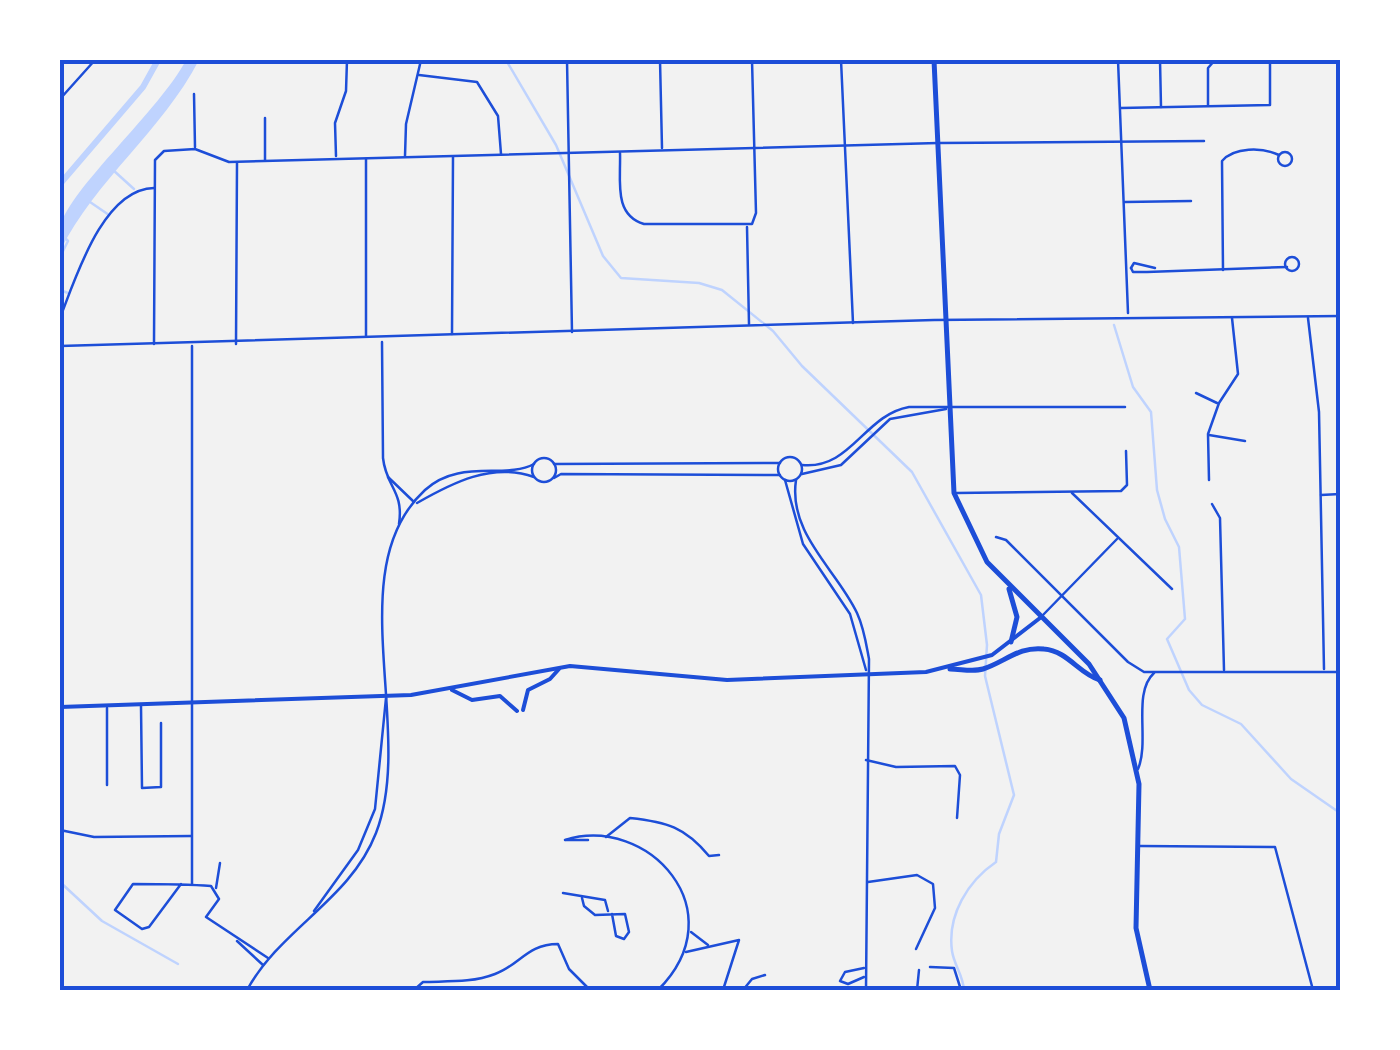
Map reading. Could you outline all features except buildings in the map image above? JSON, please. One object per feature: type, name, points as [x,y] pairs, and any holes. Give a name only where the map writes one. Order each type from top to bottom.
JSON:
[{"type":"main road","points":[[934,60],[954,494],[978,549],[1008,586],[1103,681],[1124,718],[1138,771],[1136,928],[1150,990]]},
{"type":"main road","points":[[1008,586],[1017,617],[1011,642]]},
{"type":"main road","points":[[950,669],[992,655],[1041,617]]},
{"type":"main road","points":[[60,707],[386,697],[452,690],[561,667],[603,666],[727,680],[868,676],[982,669],[1020,650],[1044,648],[1066,656],[1087,676],[1103,681]]},
{"type":"main road","points":[[452,690],[472,700],[500,696],[520,711],[526,693],[550,679],[561,667]]},
{"type":"street","points":[[60,98],[95,60]]},
{"type":"street","points":[[336,158],[335,123],[346,91],[347,60]]},
{"type":"street","points":[[405,157],[407,118],[420,60]]},
{"type":"street","points":[[567,60],[572,332]]},
{"type":"street","points":[[660,60],[662,151]]},
{"type":"street","points":[[620,152],[622,203],[627,216],[644,224],[752,224],[756,213],[752,60]]},
{"type":"street","points":[[841,60],[853,323]]},
{"type":"street","points":[[1118,60],[1128,316]]},
{"type":"street","points":[[1160,60],[1161,108]]},
{"type":"street","points":[[1208,107],[1208,68],[1214,60]]},
{"type":"street","points":[[1120,108],[1270,105],[1270,60]]},
{"type":"street","points":[[419,75],[473,77],[498,116],[501,154]]},
{"type":"street","points":[[194,94],[195,149]]},
{"type":"street","points":[[265,118],[266,160]]},
{"type":"street","points":[[154,345],[155,160],[160,152],[195,149],[219,162],[237,162],[844,145],[1204,141]]},
{"type":"street","points":[[1223,270],[1220,168],[1225,156],[1240,150],[1270,151],[1279,156]]},
{"type":"street","points":[[452,336],[453,156]]},
{"type":"street","points":[[366,158],[366,339]]},
{"type":"street","points":[[236,344],[237,162]]},
{"type":"street","points":[[60,318],[78,270],[116,205],[134,190],[155,188]]},
{"type":"street","points":[[1123,202],[1191,201]]},
{"type":"street","points":[[746,227],[749,326]]},
{"type":"street","points":[[1128,268],[1133,272],[1286,267]]},
{"type":"street","points":[[1210,480],[1208,434],[1219,403],[1238,374],[1232,316]]},
{"type":"street","points":[[60,346],[236,344],[946,320],[1340,316]]},
{"type":"street","points":[[1308,317],[1319,412],[1324,672]]},
{"type":"street","points":[[247,990],[268,958],[348,882],[380,822],[391,766],[384,572],[398,525],[401,498],[387,476],[382,339]]},
{"type":"street","points":[[192,344],[192,884]]},
{"type":"street","points":[[1196,393],[1219,403]]},
{"type":"street","points":[[398,525],[425,490],[462,472],[534,464],[546,458],[554,464],[780,463],[791,457],[802,464],[832,462],[870,426],[898,408],[1124,407]]},
{"type":"street","points":[[785,480],[840,465],[895,417],[948,408]]},
{"type":"street","points":[[1208,434],[1245,441]]},
{"type":"street","points":[[954,494],[1126,490],[1126,451]]},
{"type":"street","points":[[780,463],[780,475]]},
{"type":"street","points":[[534,464],[534,477]]},
{"type":"street","points":[[554,464],[554,478]]},
{"type":"street","points":[[802,464],[802,474]]},
{"type":"street","points":[[416,504],[464,478],[501,474],[534,477],[544,483],[561,474],[780,475],[785,480],[803,544],[850,614],[868,676]]},
{"type":"street","points":[[387,476],[416,504]]},
{"type":"street","points":[[796,480],[798,513],[809,540],[851,602],[864,631],[868,676],[866,990]]},
{"type":"street","points":[[1071,491],[1172,589]]},
{"type":"street","points":[[1320,495],[1340,494]]},
{"type":"street","points":[[1212,504],[1220,518],[1224,672]]},
{"type":"street","points":[[996,538],[1006,540],[1132,666],[1154,673],[1340,672]]},
{"type":"street","points":[[1041,617],[1119,538]]},
{"type":"street","points":[[1138,771],[1146,750],[1144,689],[1154,673]]},
{"type":"street","points":[[314,913],[358,850],[375,809],[386,697]]},
{"type":"street","points":[[141,706],[142,788],[161,787],[161,722]]},
{"type":"street","points":[[107,707],[108,786]]},
{"type":"street","points":[[866,760],[896,767],[955,766],[960,775],[957,818]]},
{"type":"street","points":[[605,838],[630,818],[659,822],[684,828],[709,856],[720,855]]},
{"type":"street","points":[[60,830],[94,837],[192,836]]},
{"type":"street","points":[[590,839],[605,838],[638,849],[671,873],[688,900],[690,932],[684,952],[658,990]]},
{"type":"street","points":[[1138,846],[1275,847],[1313,990]]},
{"type":"street","points":[[216,889],[220,884],[220,863]]},
{"type":"street","points":[[866,882],[928,878],[933,884],[935,908],[916,949]]},
{"type":"street","points":[[181,884],[148,928],[142,929],[115,910],[133,884],[181,884],[192,884],[216,889]]},
{"type":"street","points":[[216,889],[219,899],[206,918],[263,965]]},
{"type":"street","points":[[562,893],[582,898]]},
{"type":"street","points":[[582,898],[584,906],[595,914],[610,913],[620,911],[626,916],[626,938],[616,936],[610,913],[605,900],[587,894],[582,898]]},
{"type":"street","points":[[690,932],[710,945]]},
{"type":"street","points":[[236,940],[242,939],[268,958]]},
{"type":"street","points":[[684,952],[739,940],[723,990]]},
{"type":"street","points":[[414,990],[416,983],[492,975],[534,946],[558,944],[569,970],[590,990]]},
{"type":"street","points":[[930,967],[954,968],[961,990]]},
{"type":"street","points":[[866,968],[844,972],[840,982],[848,984],[866,976]]},
{"type":"street","points":[[917,990],[919,970]]},
{"type":"street","points":[[743,990],[752,978],[765,975]]},
{"type":"water","points":[[186,60],[199,60],[167,110],[92,201],[60,251],[59,230],[67,211]]},
{"type":"waterway","points":[[60,184],[143,87],[158,60]]},
{"type":"waterway","points":[[506,60],[556,145],[603,256],[621,278],[699,283],[722,290],[773,331],[802,366],[912,472],[981,595],[987,645],[985,676],[1014,795],[999,834],[996,862],[968,889],[956,912],[952,951],[964,990]]},
{"type":"waterway","points":[[113,170],[134,189]]},
{"type":"waterway","points":[[90,202],[109,215]]},
{"type":"waterway","points":[[60,257],[68,241],[64,237]]},
{"type":"waterway","points":[[60,290],[68,293]]},
{"type":"waterway","points":[[1114,325],[1133,387],[1151,412],[1157,490],[1179,547],[1185,619],[1167,639],[1189,690],[1202,705],[1241,724],[1291,779],[1340,813]]},
{"type":"waterway","points":[[60,882],[102,921],[178,964]]}]
